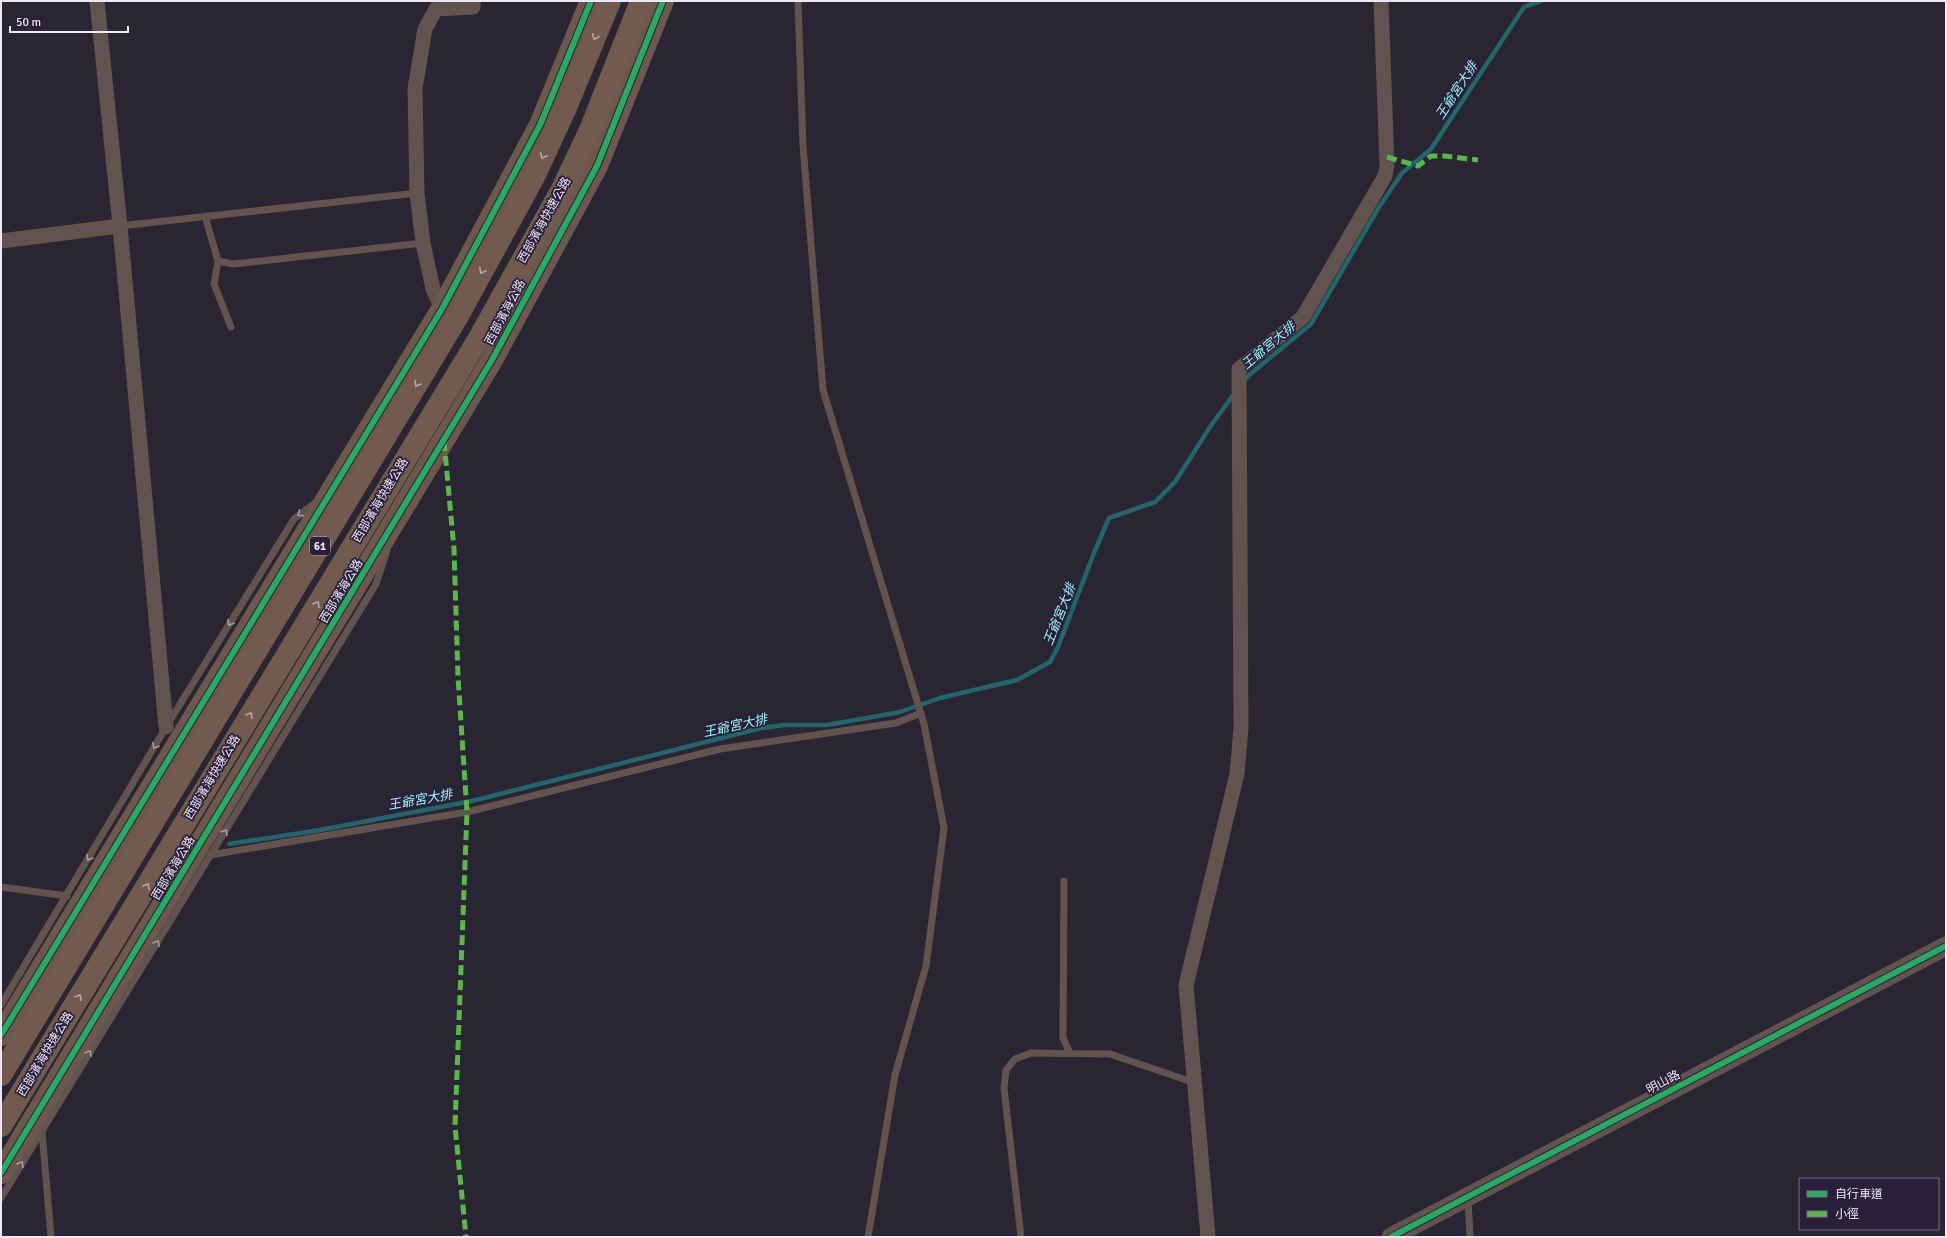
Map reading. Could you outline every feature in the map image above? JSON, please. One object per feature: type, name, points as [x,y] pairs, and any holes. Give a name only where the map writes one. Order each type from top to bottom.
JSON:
[{"type":"highway","name":"61","points":[[1,1075],[458,316],[535,175],[565,110],[610,1]]},
{"type":"highway","name":"西部濱海快速公路","points":[[1,1126],[478,340],[562,188],[590,130],[641,1]]},
{"type":"main road","name":"61","points":[[1,1034],[442,309],[540,126],[591,1]]},
{"type":"main road","name":"西部濱海公路","points":[[1,1172],[492,360],[598,166],[663,1]]},
{"type":"street","points":[[97,1],[120,226],[166,727]]},
{"type":"street","points":[[442,309],[433,289],[423,243],[417,192],[415,89],[425,29],[436,9],[473,7],[473,1]]},
{"type":"street","points":[[1208,1237],[1186,985],[1237,774],[1241,728],[1239,369],[1303,317],[1384,176],[1387,165],[1381,1]]},
{"type":"street","points":[[1,241],[120,226]]},
{"type":"street","name":"明山路","points":[[1391,1237],[1946,946]]},
{"type":"lane","points":[[798,1],[803,146],[822,390],[921,712],[944,828],[926,966],[895,1075],[868,1237]]},
{"type":"lane","points":[[120,226],[417,192]]},
{"type":"lane","points":[[205,216],[218,261],[214,284],[231,326]]},
{"type":"lane","points":[[218,261],[233,264],[423,243]]},
{"type":"lane","points":[[1,1005],[166,727],[294,519],[331,490]]},
{"type":"lane","points":[[1,1198],[376,584],[396,520]]},
{"type":"lane","points":[[210,855],[467,812],[720,749],[896,723],[921,712]]},
{"type":"lane","points":[[1064,881],[1063,1038],[1070,1053]]},
{"type":"lane","points":[[1,887],[67,896]]},
{"type":"lane","points":[[1021,1237],[1004,1088],[1006,1070],[1015,1059],[1031,1054],[1110,1054],[1195,1083]]},
{"type":"lane","points":[[42,1131],[51,1237]]},
{"type":"lane","points":[[1468,1197],[1470,1237]]},
{"type":"waterway","name":"王爺宮大排","points":[[1243,382],[1248,376],[1311,324],[1379,207],[1402,173],[1431,149],[1524,7],[1541,1]]},
{"type":"waterway","name":"王爺宮大排","points":[[229,844],[320,830],[472,801],[761,728],[785,725],[827,725],[900,712],[940,698],[1017,680],[1050,662],[1058,647],[1109,518],[1155,502],[1175,482],[1212,424],[1234,394]]},
{"type":"marked path","points":[[1387,157],[1418,166],[1431,156],[1478,160]]},
{"type":"marked path","points":[[444,441],[454,549],[458,677],[467,812],[455,1126],[466,1237]]},
{"type":"cycle path","points":[[1,1035],[442,309],[540,125],[591,1]]},
{"type":"cycle path","points":[[1,1173],[492,360],[597,166],[663,1]]},
{"type":"cycle path","points":[[1391,1237],[1946,946]]}]
